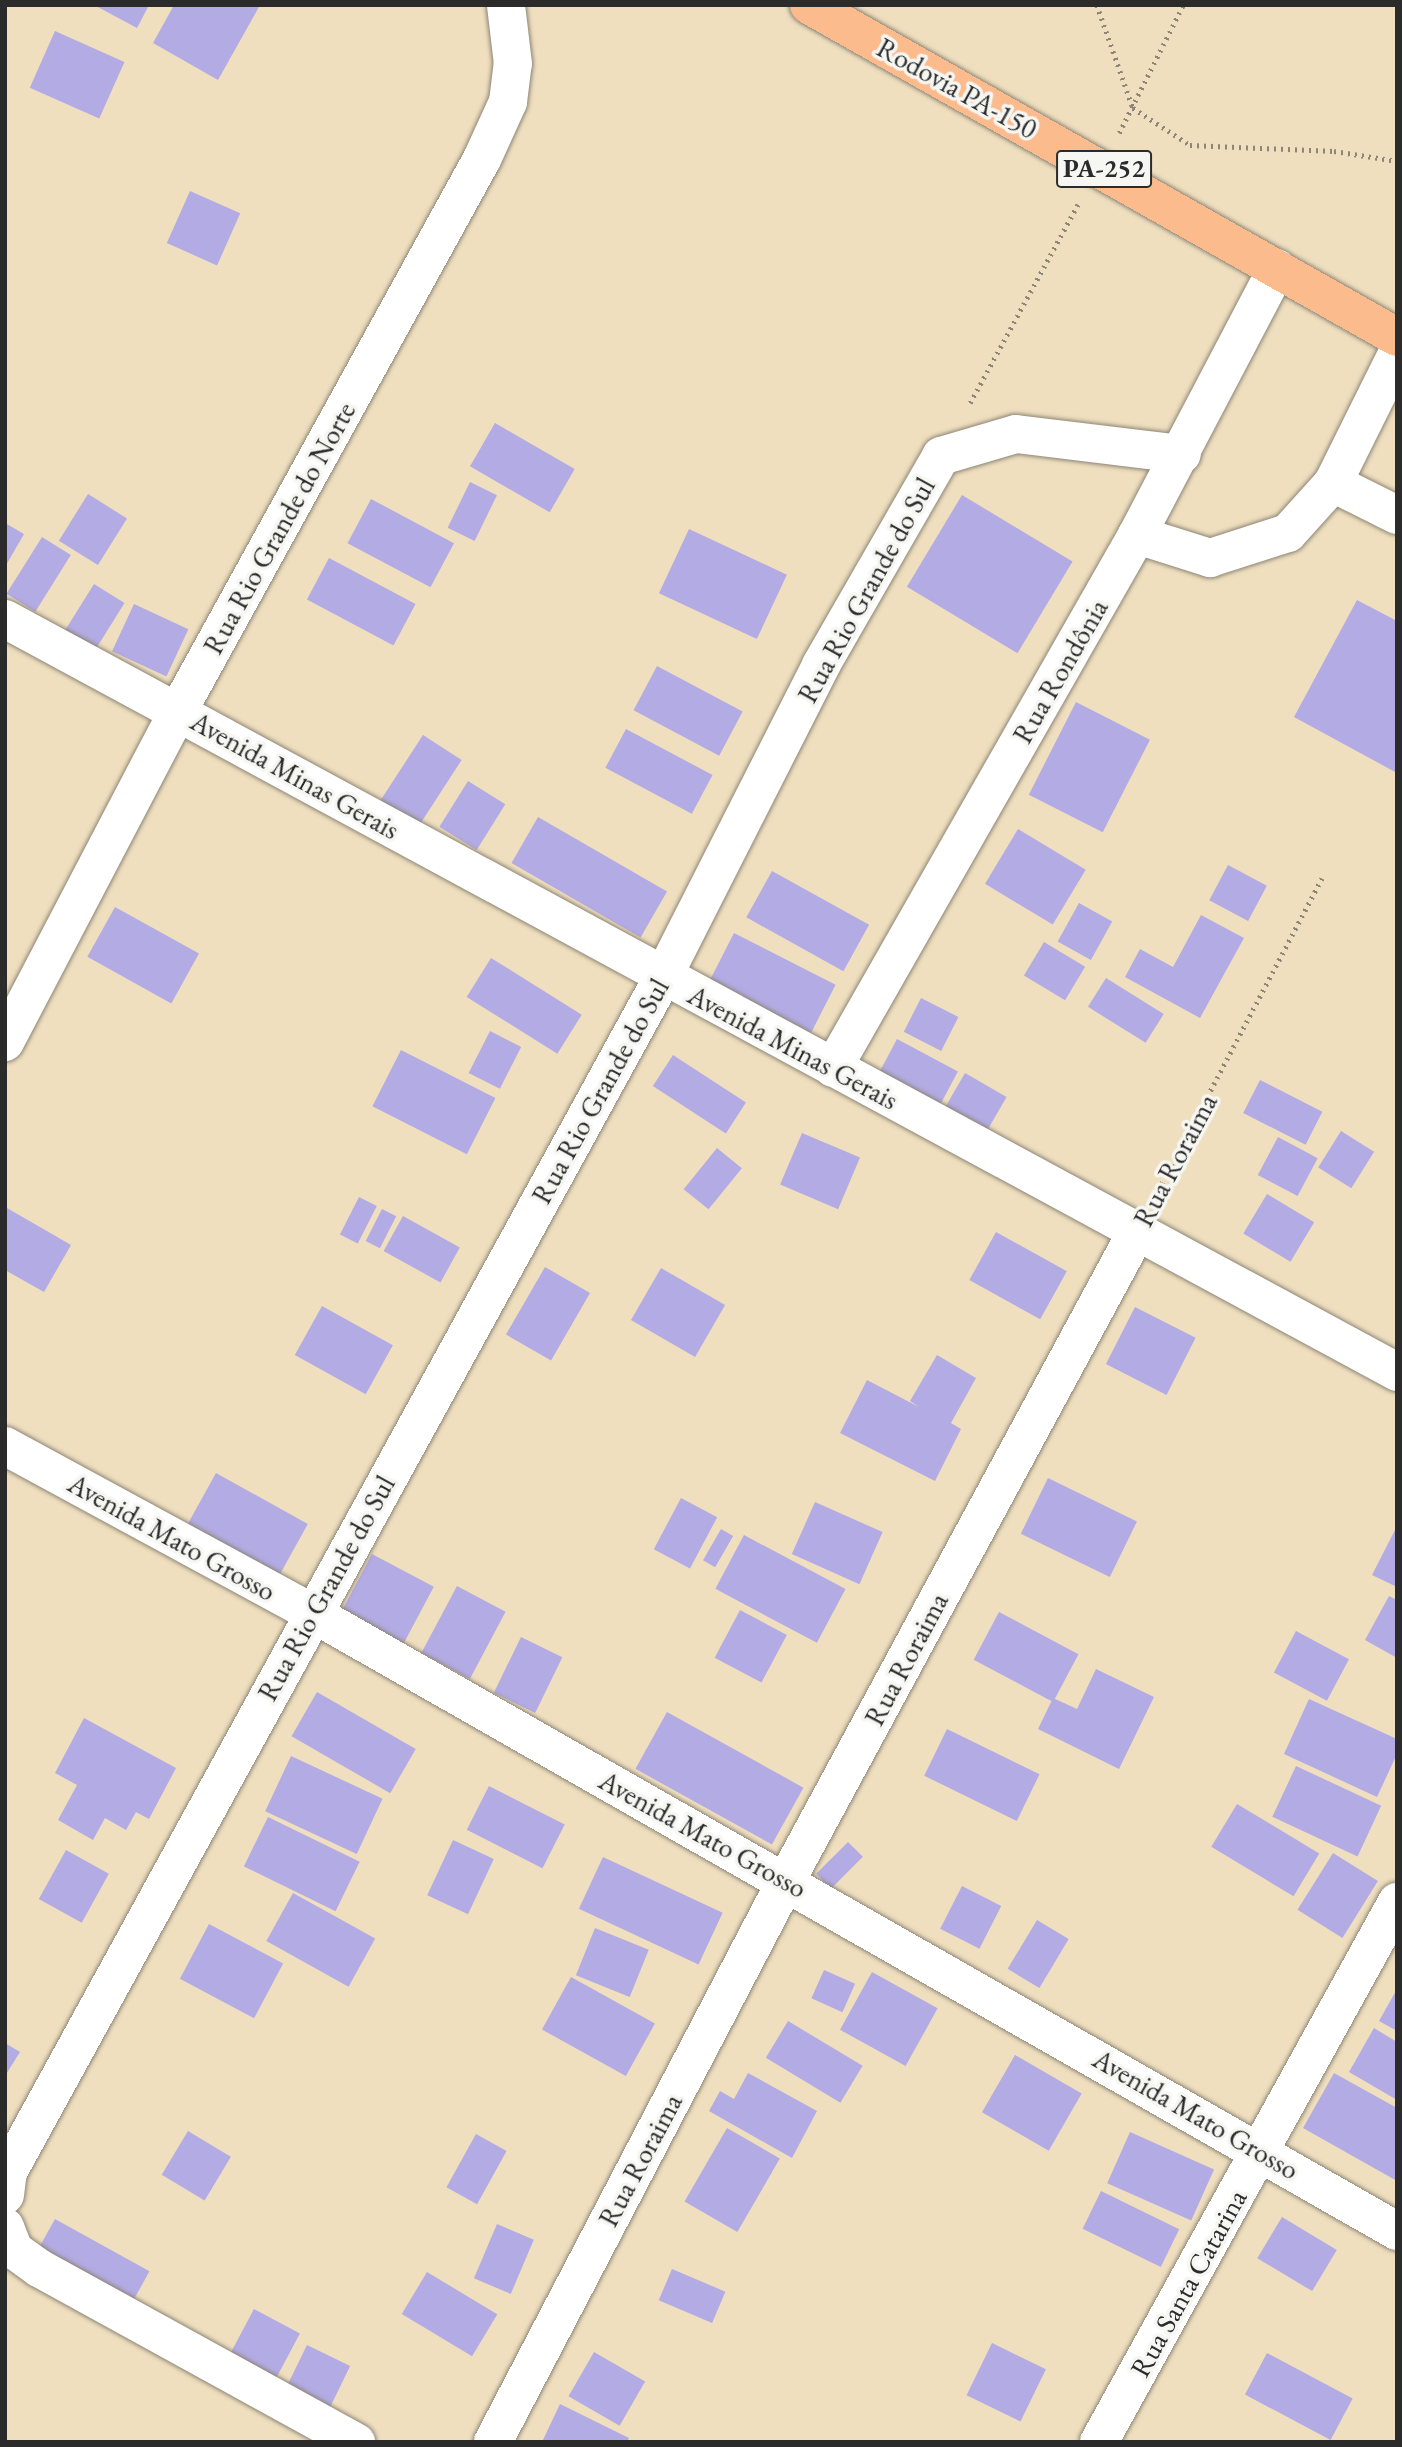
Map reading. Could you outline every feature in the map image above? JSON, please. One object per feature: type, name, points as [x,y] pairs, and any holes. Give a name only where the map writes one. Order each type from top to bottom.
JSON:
[{"type":"highway","name":"Rodovia PA-150","points":[[809,5],[1397,337]]},
{"type":"street","name":"Rua Rio Grande do Norte","points":[[5,1042],[178,711],[482,159],[508,102],[513,64],[506,5]]},
{"type":"street","name":"Rua Rondônia","points":[[833,1068],[1182,454],[1277,268]]},
{"type":"street","points":[[1137,535],[1210,558],[1247,550],[1288,533],[1333,483],[1397,354]]},
{"type":"street","points":[[942,456],[1016,434],[1182,454]]},
{"type":"street","name":"Rua Rio Grande do Sul","points":[[6,2183],[312,1613],[663,977],[821,665],[942,456]]},
{"type":"street","points":[[1333,483],[1397,515]]},
{"type":"street","name":"Avenida Minas Gerais","points":[[5,620],[178,711],[1135,1235],[1397,1372]]},
{"type":"street","name":"Rua Roraima","points":[[493,2442],[786,1881],[1135,1235]]},
{"type":"street","name":"Avenida Mato Grosso","points":[[5,1446],[312,1613],[1262,2151],[1397,2231]]},
{"type":"street","name":"Rua Santa Catarina","points":[[1099,2442],[1262,2151],[1397,1902]]},
{"type":"street","points":[[5,2227],[13,2250],[39,2267],[356,2442]]},
{"type":"path","points":[[1097,5],[1133,108],[1190,145],[1334,151],[1397,161]]},
{"type":"path","name":"Rua Rio Grande do Sul","points":[[942,456],[1133,108],[1183,5]]},
{"type":"path","name":"Rua Roraima","points":[[1135,1235],[1322,878]]},
{"type":"building","points":[[94,5],[149,5],[137,28]]},
{"type":"building","points":[[174,5],[260,5],[218,80],[153,43]]},
{"type":"building","points":[[55,31],[124,62],[99,119],[30,88]]},
{"type":"building","points":[[190,191],[240,213],[217,265],[167,243]]},
{"type":"building","points":[[495,423],[575,469],[550,512],[470,466]]},
{"type":"building","points":[[470,482],[497,495],[475,541],[448,528]]},
{"type":"building","points":[[88,494],[127,518],[98,565],[59,541]]},
{"type":"building","points":[[962,495],[1073,561],[1017,653],[907,587]]},
{"type":"building","points":[[371,499],[454,543],[431,587],[348,543]]},
{"type":"building","points":[[5,523],[24,534],[5,567]]},
{"type":"building","points":[[689,529],[787,575],[757,639],[659,593]]},
{"type":"building","points":[[42,537],[71,555],[35,612],[6,594]]},
{"type":"building","points":[[329,558],[416,604],[393,646],[307,599]]},
{"type":"building","points":[[94,584],[125,603],[92,655],[62,636]]},
{"type":"building","points":[[1357,600],[1397,621],[1397,773],[1294,717]]},
{"type":"building","points":[[134,604],[188,629],[166,676],[112,651]]},
{"type":"building","points":[[657,666],[743,712],[719,756],[634,710]]},
{"type":"building","points":[[1076,702],[1150,740],[1103,832],[1029,795]]},
{"type":"building","points":[[626,729],[713,775],[692,814],[605,768]]},
{"type":"building","points":[[423,735],[462,760],[416,830],[378,805]]},
{"type":"building","points":[[468,781],[505,804],[477,850],[439,827]]},
{"type":"building","points":[[538,817],[667,891],[641,937],[512,863]]},
{"type":"building","points":[[1018,829],[1086,870],[1053,925],[985,884]]},
{"type":"building","points":[[1228,865],[1267,886],[1248,921],[1209,900]]},
{"type":"building","points":[[772,871],[869,925],[843,971],[746,917]]},
{"type":"building","points":[[1079,903],[1112,921],[1091,960],[1058,941]]},
{"type":"building","points":[[115,907],[199,954],[171,1003],[87,957]]},
{"type":"building","points":[[1201,915],[1244,938],[1200,1018],[1125,977],[1140,949],[1173,967]]},
{"type":"building","points":[[734,933],[836,985],[811,1033],[709,981]]},
{"type":"building","points":[[1044,942],[1085,967],[1065,1000],[1024,975]]},
{"type":"building","points":[[491,958],[582,1015],[557,1054],[467,997]]},
{"type":"building","points":[[1106,978],[1164,1014],[1146,1043],[1088,1007]]},
{"type":"building","points":[[921,998],[958,1017],[941,1051],[904,1032]]},
{"type":"building","points":[[490,1031],[521,1047],[500,1089],[469,1073]]},
{"type":"building","points":[[897,1039],[958,1071],[940,1106],[879,1073]]},
{"type":"building","points":[[401,1050],[495,1098],[467,1154],[372,1106]]},
{"type":"building","points":[[673,1055],[746,1102],[726,1133],[653,1086]]},
{"type":"building","points":[[965,1073],[1007,1097],[983,1139],[941,1115]]},
{"type":"building","points":[[1260,1080],[1322,1112],[1306,1145],[1243,1113]]},
{"type":"building","points":[[1341,1131],[1374,1152],[1351,1188],[1318,1167]]},
{"type":"building","points":[[802,1133],[860,1158],[838,1209],[780,1185]]},
{"type":"building","points":[[1278,1137],[1318,1158],[1298,1196],[1258,1175]]},
{"type":"building","points":[[717,1148],[742,1168],[709,1209],[684,1189]]},
{"type":"building","points":[[1267,1194],[1314,1222],[1290,1262],[1243,1233]]},
{"type":"building","points":[[359,1197],[377,1206],[358,1244],[340,1234]]},
{"type":"building","points":[[7,1208],[71,1245],[44,1292],[5,1270]]},
{"type":"building","points":[[382,1209],[396,1216],[380,1248],[366,1241]]},
{"type":"building","points":[[403,1216],[460,1248],[440,1282],[384,1251]]},
{"type":"building","points":[[996,1232],[1067,1271],[1040,1319],[969,1280]]},
{"type":"building","points":[[545,1267],[590,1293],[551,1361],[506,1335]]},
{"type":"building","points":[[661,1268],[725,1305],[695,1357],[631,1320]]},
{"type":"building","points":[[322,1306],[393,1345],[366,1394],[295,1355]]},
{"type":"building","points":[[1135,1307],[1196,1338],[1167,1395],[1106,1364]]},
{"type":"building","points":[[937,1355],[976,1378],[951,1423],[961,1429],[935,1481],[840,1433],[867,1380],[919,1407],[910,1401]]},
{"type":"building","points":[[216,1473],[308,1524],[277,1580],[185,1529]]},
{"type":"building","points":[[1048,1478],[1137,1521],[1110,1577],[1021,1534]]},
{"type":"building","points":[[681,1498],[717,1517],[690,1568],[654,1549]]},
{"type":"building","points":[[815,1502],[883,1532],[859,1584],[792,1554]]},
{"type":"building","points":[[1397,1526],[1397,1587],[1372,1575]]},
{"type":"building","points":[[721,1529],[733,1536],[715,1567],[703,1560]]},
{"type":"building","points":[[744,1535],[846,1589],[817,1643],[715,1589]]},
{"type":"building","points":[[372,1554],[434,1587],[404,1643],[342,1611]]},
{"type":"building","points":[[457,1586],[506,1612],[470,1679],[421,1653]]},
{"type":"building","points":[[1389,1596],[1397,1600],[1397,1658],[1365,1640]]},
{"type":"building","points":[[740,1610],[787,1635],[761,1683],[715,1658]]},
{"type":"building","points":[[999,1612],[1078,1654],[1053,1702],[974,1660]]},
{"type":"building","points":[[1296,1631],[1349,1659],[1327,1701],[1274,1672]]},
{"type":"building","points":[[521,1637],[562,1657],[535,1713],[494,1693]]},
{"type":"building","points":[[1096,1669],[1154,1697],[1119,1769],[1038,1729],[1053,1698],[1077,1709]]},
{"type":"building","points":[[317,1692],[416,1749],[390,1793],[292,1736]]},
{"type":"building","points":[[1309,1699],[1397,1739],[1397,1754],[1377,1797],[1284,1754]]},
{"type":"building","points":[[667,1712],[803,1788],[772,1844],[635,1769]]},
{"type":"building","points":[[84,1718],[176,1768],[149,1819],[136,1812],[126,1830],[105,1818],[93,1840],[58,1820],[77,1785],[55,1773]]},
{"type":"building","points":[[947,1729],[1040,1774],[1017,1821],[924,1776]]},
{"type":"building","points":[[291,1756],[383,1799],[357,1854],[265,1811]]},
{"type":"building","points":[[1296,1766],[1381,1806],[1358,1856],[1272,1817]]},
{"type":"building","points":[[489,1786],[565,1825],[542,1868],[467,1830]]},
{"type":"building","points":[[1237,1804],[1319,1853],[1294,1896],[1211,1847]]},
{"type":"building","points":[[268,1817],[360,1862],[336,1911],[244,1866]]},
{"type":"building","points":[[453,1840],[494,1859],[468,1914],[427,1895]]},
{"type":"building","points":[[848,1842],[863,1857],[831,1889],[816,1874]]},
{"type":"building","points":[[66,1850],[109,1874],[82,1923],[39,1899]]},
{"type":"building","points":[[1333,1853],[1378,1881],[1342,1938],[1297,1910]]},
{"type":"building","points":[[603,1857],[723,1913],[699,1964],[579,1909]]},
{"type":"building","points":[[962,1886],[1001,1906],[979,1949],[940,1929]]},
{"type":"building","points":[[293,1893],[375,1939],[349,1987],[266,1941]]},
{"type":"building","points":[[1037,1920],[1069,1939],[1039,1988],[1008,1969]]},
{"type":"building","points":[[209,1924],[283,1963],[254,2018],[180,1979]]},
{"type":"building","points":[[595,1928],[649,1950],[630,1997],[576,1975]]},
{"type":"building","points":[[824,1970],[855,1984],[842,2012],[811,1998]]},
{"type":"building","points":[[872,1972],[938,2008],[906,2066],[840,2030]]},
{"type":"building","points":[[571,1977],[655,2024],[626,2076],[542,2029]]},
{"type":"building","points":[[1397,1989],[1397,2031],[1379,2021]]},
{"type":"building","points":[[788,2021],[863,2066],[840,2103],[766,2058]]},
{"type":"building","points":[[1374,2028],[1397,2042],[1397,2100],[1349,2072]]},
{"type":"building","points":[[5,2043],[20,2052],[5,2076]]},
{"type":"building","points":[[1015,2055],[1082,2094],[1049,2151],[982,2112]]},
{"type":"building","points":[[748,2073],[817,2111],[792,2158],[709,2111],[720,2091],[734,2099]]},
{"type":"building","points":[[1334,2073],[1397,2108],[1397,2181],[1303,2128]]},
{"type":"building","points":[[727,2128],[780,2158],[737,2232],[684,2202]]},
{"type":"building","points":[[188,2131],[231,2157],[205,2200],[162,2175]]},
{"type":"building","points":[[1130,2132],[1214,2169],[1191,2221],[1107,2183]]},
{"type":"building","points":[[476,2134],[507,2151],[477,2204],[446,2187]]},
{"type":"building","points":[[1101,2191],[1179,2229],[1161,2267],[1083,2229]]},
{"type":"building","points":[[1282,2217],[1337,2250],[1312,2291],[1257,2258]]},
{"type":"building","points":[[55,2219],[149,2271],[128,2311],[33,2258]]},
{"type":"building","points":[[497,2224],[534,2240],[511,2294],[474,2278]]},
{"type":"building","points":[[672,2269],[725,2292],[712,2323],[659,2300]]},
{"type":"building","points":[[427,2272],[497,2314],[472,2356],[402,2314]]},
{"type":"building","points":[[254,2309],[300,2333],[268,2393],[222,2369]]},
{"type":"building","points":[[992,2343],[1046,2369],[1021,2421],[967,2395]]},
{"type":"building","points":[[307,2345],[350,2366],[325,2417],[282,2396]]},
{"type":"building","points":[[594,2352],[645,2382],[620,2426],[568,2396]]},
{"type":"building","points":[[1267,2353],[1353,2399],[1331,2440],[1245,2394]]},
{"type":"building","points":[[560,2404],[629,2438],[627,2442],[542,2442]]}]
